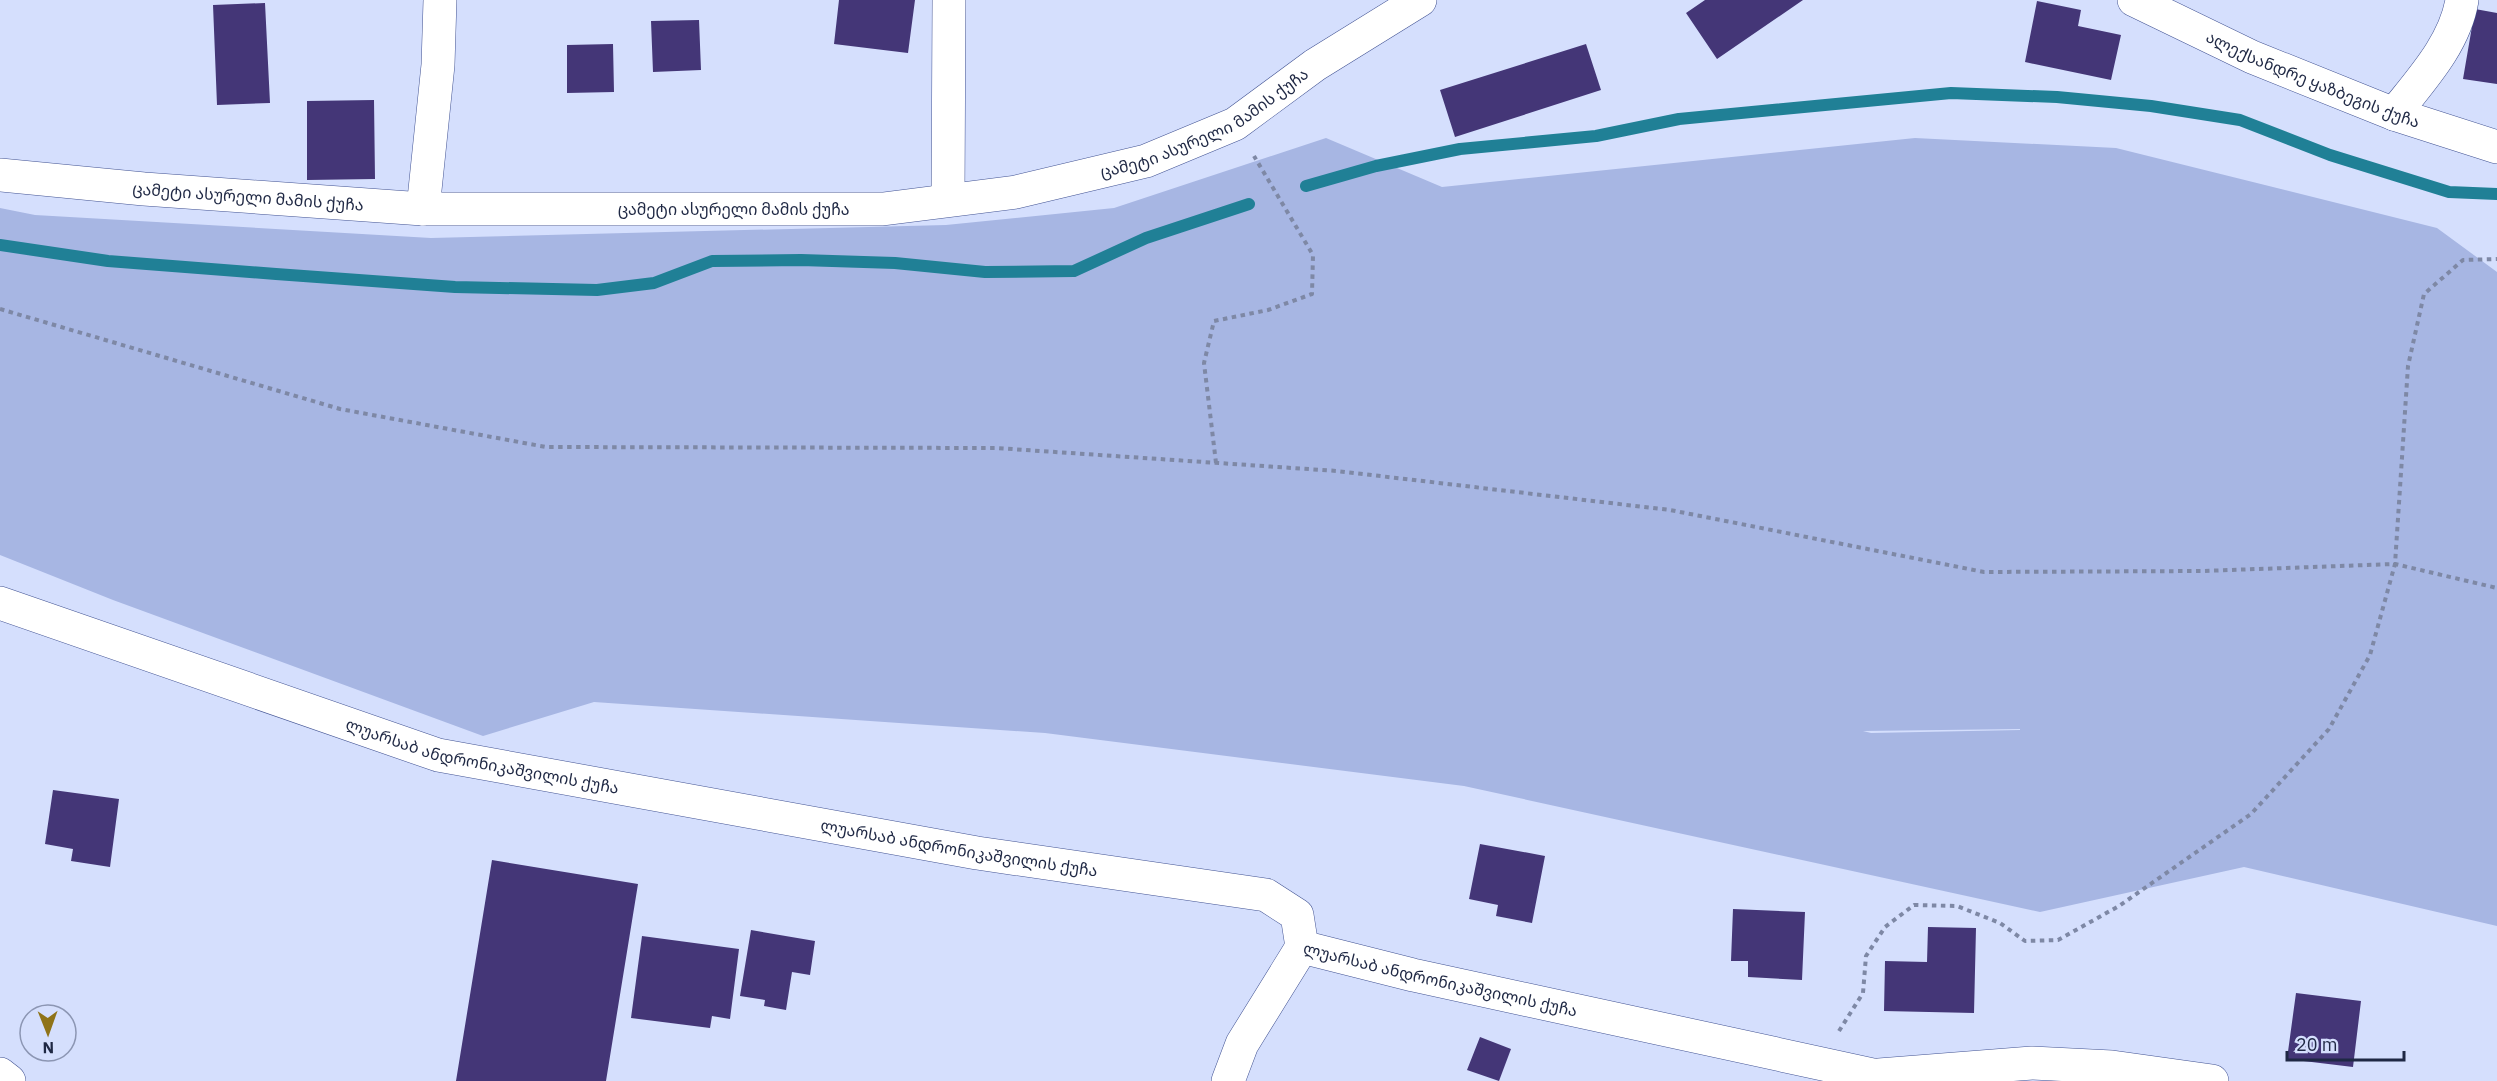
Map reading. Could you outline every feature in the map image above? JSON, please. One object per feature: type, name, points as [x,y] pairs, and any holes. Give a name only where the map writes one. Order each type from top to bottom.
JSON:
[{"type":"street","points":[[423,209],[438,65],[440,0]]},
{"type":"street","points":[[948,200],[949,0]]},
{"type":"street","name":"ცამეტი ასურელი მამის ქუჩა","points":[[0,176],[423,209],[883,209],[1016,192],[1146,161],[1235,124],[1315,65],[1420,0]]},
{"type":"street","name":"ალექსანდრე ყაზბეგის ქუჩა","points":[[2134,0],[2252,57],[2394,114],[2497,147]]},
{"type":"street","points":[[2394,114],[2438,58],[2460,13],[2462,0]]},
{"type":"street","name":"ლუარსაბ ანდრონიკაშვილის ქუჩა","points":[[0,603],[438,755],[977,853],[1266,895],[1297,915],[1302,947],[1413,975],[1812,1064],[1888,1078],[2032,1063],[2112,1067],[2212,1081]]},
{"type":"street","points":[[1228,1081],[1242,1044],[1302,947]]},
{"type":"street","points":[[0,1074],[9,1081]]},
{"type":"path","points":[[1216,463],[1204,363],[1214,321],[1268,310],[1312,294],[1313,255],[1235,124]]},
{"type":"path","points":[[1812,1064],[1847,1021],[1863,993],[1866,956],[1885,927],[1914,905],[1957,906],[2000,923],[2025,940],[2058,940],[2119,906],[2251,814],[2329,729],[2370,655],[2395,564],[2408,366],[2424,294],[2463,260],[2497,259]]},
{"type":"path","points":[[0,309],[340,409],[546,447],[996,448],[1337,471],[1670,510],[1984,572],[2203,571],[2395,564],[2497,588]]},
{"type":"shaded area","points":[[1326,138],[1442,187],[1915,138],[2116,148],[2437,228],[2497,272],[2497,926],[2244,867],[2040,912],[1464,786],[1045,733],[594,702],[483,736],[113,600],[0,555],[0,208],[35,215],[431,238],[946,225],[1114,208]],"holes":[[[2020,729],[2020,730],[1871,733],[1863,731]]]},
{"type":"building","points":[[839,0],[915,0],[908,53],[834,44]]},
{"type":"building","points":[[1705,0],[1803,0],[1717,59],[1686,13]]},
{"type":"building","points":[[2037,1],[2081,10],[2078,26],[2121,35],[2111,80],[2025,62]]},
{"type":"building","points":[[265,3],[270,103],[217,105],[213,5]]},
{"type":"building","points":[[2475,9],[2497,13],[2497,84],[2463,79]]},
{"type":"building","points":[[699,20],[701,70],[653,72],[651,21]]},
{"type":"building","points":[[613,44],[614,92],[567,93],[567,45]]},
{"type":"building","points":[[1586,44],[1601,90],[1455,137],[1440,90]]},
{"type":"building","points":[[374,100],[375,179],[307,180],[307,101]]},
{"type":"building","points":[[53,790],[119,799],[110,867],[71,861],[73,849],[45,844]]},
{"type":"building","points":[[1480,844],[1545,856],[1532,923],[1496,916],[1498,905],[1469,899]]},
{"type":"building","points":[[492,860],[638,884],[606,1081],[456,1081]]},
{"type":"building","points":[[1733,909],[1805,912],[1802,980],[1748,977],[1748,961],[1731,961]]},
{"type":"building","points":[[1928,927],[1976,928],[1974,1013],[1884,1011],[1885,961],[1927,962]]},
{"type":"building","points":[[751,930],[815,941],[810,975],[792,972],[786,1010],[764,1006],[765,1000],[740,996]]},
{"type":"building","points":[[642,936],[739,949],[730,1019],[712,1016],[710,1028],[631,1018]]},
{"type":"building","points":[[2296,993],[2361,1001],[2353,1067],[2287,1059]]},
{"type":"building","points":[[1480,1037],[1511,1049],[1499,1081],[1467,1070]]},
{"type":"waterway","points":[[1306,186],[1376,166],[1460,149],[1596,136],[1679,119],[1951,93],[2057,97],[2151,106],[2240,120],[2330,155],[2449,192],[2497,194]]},
{"type":"waterway","points":[[0,245],[108,261],[276,274],[455,287],[597,290],[654,283],[712,261],[801,260],[895,263],[985,272],[1074,271],[1146,238],[1249,204]]}]
